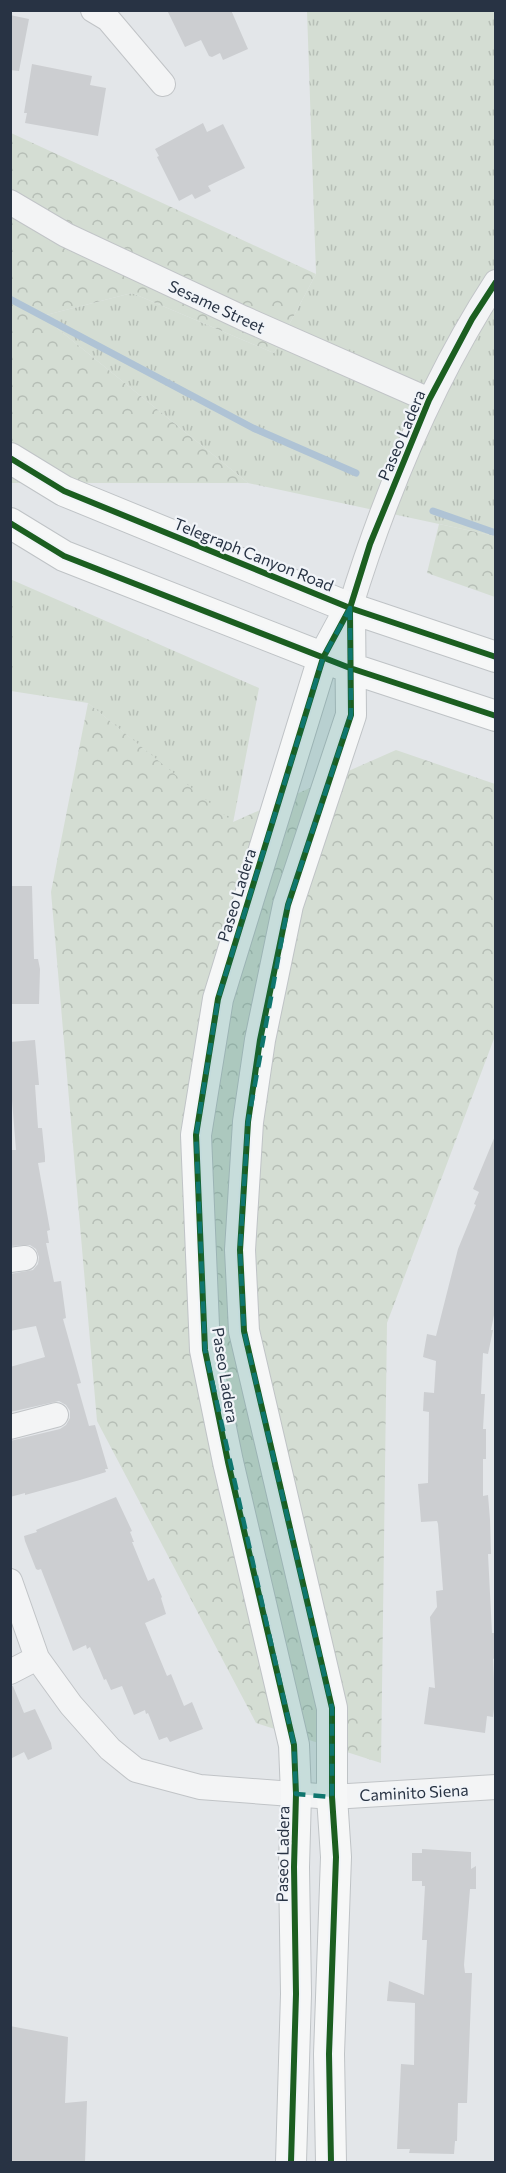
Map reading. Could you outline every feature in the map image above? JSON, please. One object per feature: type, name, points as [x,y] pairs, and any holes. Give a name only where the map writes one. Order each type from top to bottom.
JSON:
[{"type":"main road","name":"Telegraph Canyon Road","points":[[10,458],[64,491],[350,608],[495,657]]},
{"type":"main road","points":[[10,523],[64,556],[337,663],[495,716]]},
{"type":"main road","name":"Paseo Ladera","points":[[291,2163],[296,1994],[294,1745],[228,1462],[205,1350],[196,1135],[218,999],[337,663],[350,608]]},
{"type":"main road","name":"Paseo Ladera","points":[[331,2163],[330,2044],[336,1857],[332,1708],[244,1331],[240,1250],[248,1122],[260,1040],[288,906],[351,715],[337,663]]},
{"type":"street","points":[[93,10],[108,19],[163,84]]},
{"type":"street","name":"Sesame Street","points":[[10,202],[66,235],[243,318],[429,400]]},
{"type":"street","name":"Paseo Ladera","points":[[350,608],[370,544],[429,400],[472,319],[495,282]]},
{"type":"street","points":[[10,1427],[56,1415]]},
{"type":"street","name":"Caminito Siena","points":[[10,1581],[37,1658],[71,1705],[110,1749],[136,1770],[200,1787],[333,1797],[495,1787]]},
{"type":"street","points":[[10,1672],[37,1658]]},
{"type":"highlighted area","points":[[350,608],[351,715],[288,905],[248,1122],[240,1250],[244,1331],[332,1708],[332,1797],[296,1794],[294,1745],[205,1350],[196,1135],[218,999],[323,658]]},
{"type":"green space","points":[[307,11],[495,11],[495,536],[248,483],[42,316],[132,293],[274,353],[316,274]]},
{"type":"green space","points":[[11,133],[316,274],[274,353],[132,293],[42,316],[248,483],[11,483]]},
{"type":"green space","points":[[439,524],[495,536],[495,597],[427,573]]},
{"type":"green space","points":[[10,579],[259,688],[233,823],[88,703],[11,691]]},
{"type":"green space","points":[[88,703],[233,822],[396,750],[495,784],[495,1036],[387,1323],[381,1763],[256,1723],[97,1421],[51,892]]},
{"type":"building","points":[[167,10],[231,10],[248,49],[223,60],[220,53],[209,56],[201,40],[185,47]]},
{"type":"building","points":[[10,15],[29,19],[19,71],[10,70]]},
{"type":"building","points":[[32,64],[92,76],[90,85],[106,88],[98,136],[25,123],[27,113],[24,113]]},
{"type":"building","points":[[203,123],[207,132],[223,124],[245,168],[208,186],[211,191],[195,199],[192,194],[179,201],[155,149]]},
{"type":"building","points":[[10,886],[32,886],[34,959],[38,959],[40,969],[39,1004],[11,1004]]},
{"type":"building","points":[[35,1040],[39,1085],[35,1085],[38,1128],[42,1128],[45,1157],[45,1162],[38,1163],[50,1230],[47,1231],[49,1243],[46,1243],[54,1282],[61,1281],[66,1318],[63,1319],[81,1383],[77,1384],[89,1426],[95,1425],[108,1469],[105,1469],[106,1472],[80,1480],[10,1497],[10,1441],[60,1429],[70,1418],[70,1411],[59,1401],[10,1412],[10,1367],[45,1357],[36,1326],[10,1331],[10,1274],[33,1270],[38,1264],[39,1257],[36,1249],[30,1245],[10,1246],[10,1150],[16,1150],[10,1075],[10,1042]]},
{"type":"building","points":[[495,1136],[495,1310],[488,1354],[483,1353],[481,1394],[485,1394],[483,1429],[486,1429],[486,1459],[483,1459],[483,1496],[488,1495],[492,1633],[495,1633],[495,1658],[493,1659],[495,1701],[493,1717],[487,1716],[485,1733],[424,1724],[429,1687],[435,1688],[430,1617],[437,1607],[436,1591],[443,1590],[438,1524],[437,1521],[421,1522],[418,1484],[428,1483],[429,1412],[423,1411],[424,1392],[434,1393],[436,1361],[423,1357],[427,1334],[436,1336],[458,1249],[476,1205],[474,1204],[479,1192],[473,1189]]},
{"type":"building","points":[[116,1497],[132,1531],[130,1532],[134,1542],[132,1542],[148,1581],[154,1578],[166,1614],[145,1623],[167,1676],[171,1674],[184,1706],[192,1702],[203,1729],[170,1742],[167,1737],[159,1740],[145,1710],[134,1715],[122,1686],[111,1690],[106,1679],[104,1680],[90,1647],[87,1649],[86,1645],[73,1651],[41,1569],[36,1569],[25,1541],[24,1536],[37,1532],[36,1530]]},
{"type":"building","points":[[10,1686],[13,1686],[24,1713],[35,1709],[51,1743],[52,1749],[28,1760],[24,1752],[10,1759]]},
{"type":"building","points":[[422,1849],[471,1852],[471,1869],[476,1866],[476,1889],[470,1889],[464,1965],[465,1973],[472,1973],[467,2103],[458,2103],[457,2141],[455,2141],[454,2154],[409,2153],[410,2149],[397,2149],[401,2064],[414,2065],[415,2003],[387,2001],[389,1981],[424,1995],[427,1940],[422,1940],[425,1886],[422,1886],[422,1881],[412,1881],[412,1853],[422,1853]]},
{"type":"building","points":[[10,2026],[68,2037],[65,2103],[87,2101],[85,2163],[10,2163]]},
{"type":"waterway","points":[[10,299],[253,428],[356,473]]},
{"type":"waterway","points":[[433,511],[493,532]]},
{"type":"cycle path","points":[[291,2162],[296,1994],[294,1745],[228,1462],[205,1350],[196,1135],[218,999],[323,658],[350,608],[370,544],[429,400],[472,319],[496,282]]},
{"type":"cycle path","points":[[10,458],[64,491],[350,608],[496,657]]},
{"type":"cycle path","points":[[10,523],[64,556],[350,668],[496,716]]},
{"type":"cycle path","points":[[331,2162],[329,2054],[336,1857],[332,1797],[332,1708],[244,1331],[240,1250],[248,1122],[260,1040],[288,905],[351,715],[350,611]]}]
